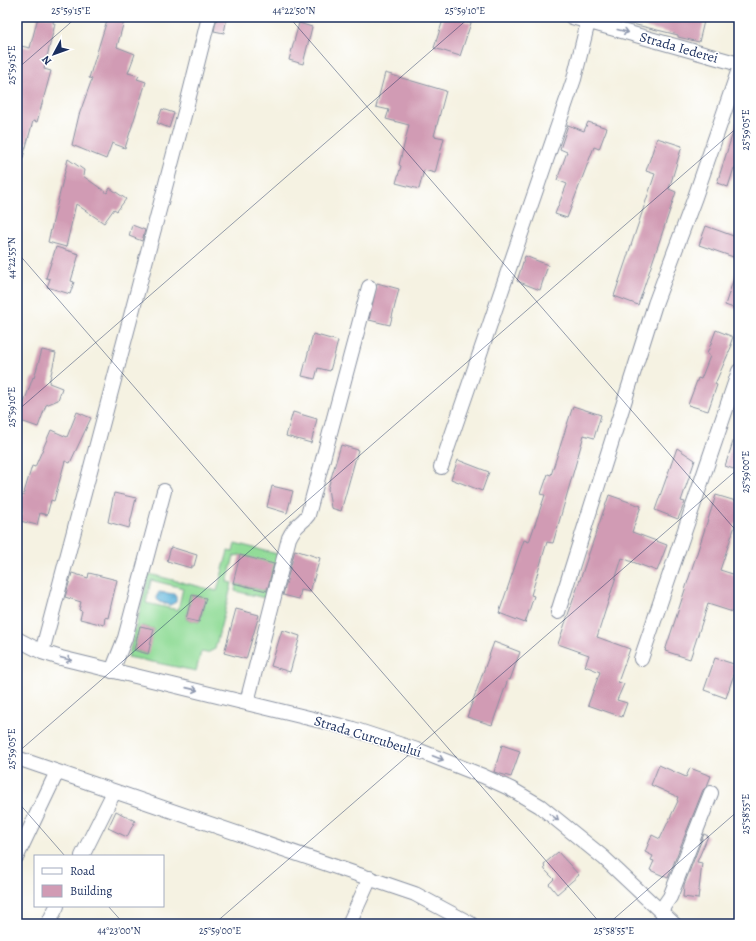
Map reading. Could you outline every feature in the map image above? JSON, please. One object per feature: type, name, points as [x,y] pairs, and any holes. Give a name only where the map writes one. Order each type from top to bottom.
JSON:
[{"type":"street","points":[[42,652],[209,17]]},
{"type":"street","name":"Strada Iederei","points":[[572,17],[739,64]]},
{"type":"street","points":[[441,468],[574,79],[588,22]]},
{"type":"street","points":[[558,612],[655,304],[695,197],[739,69]]},
{"type":"street","points":[[247,702],[290,538],[297,524],[304,520],[308,515],[369,287]]},
{"type":"street","points":[[641,659],[739,371]]},
{"type":"street","points":[[112,671],[125,638],[164,491]]},
{"type":"street","name":"Strada Curcubeului","points":[[17,639],[42,652],[112,671],[247,702],[357,730],[420,751],[483,776],[511,789],[540,806],[604,858],[662,910],[674,924]]},
{"type":"street","points":[[17,758],[415,894],[470,924]]},
{"type":"street","points":[[17,856],[57,772]]},
{"type":"street","points":[[82,855],[114,792]]},
{"type":"street","points":[[662,910],[670,896],[711,793]]},
{"type":"street","points":[[349,924],[370,878]]},
{"type":"street","points":[[48,924],[56,907]]},
{"type":"green space","points":[[235,543],[277,554],[279,557],[269,599],[235,591],[236,584],[265,591],[271,564],[240,555],[234,556],[227,582],[232,583],[215,649],[207,653],[201,652],[196,671],[128,657],[149,574],[217,591],[228,551],[233,552]],"holes":[[[151,580],[183,588],[178,610],[146,603]],[[192,595],[206,599],[199,622],[186,619]],[[141,626],[154,629],[147,654],[134,650]]]},
{"type":"water","points":[[159,592],[174,594],[176,597],[176,602],[170,605],[159,602],[156,597]]},
{"type":"building","points":[[38,17],[54,17],[53,23],[55,24],[44,69],[51,71],[37,122],[33,121],[21,165],[17,164],[17,48],[20,49],[21,46],[30,48]]},
{"type":"building","points":[[108,17],[125,17],[117,47],[135,54],[128,73],[139,76],[137,79],[146,82],[125,148],[112,143],[106,159],[72,145],[79,115],[92,79],[89,78]]},
{"type":"building","points":[[217,17],[227,17],[224,33],[214,31]]},
{"type":"building","points":[[444,17],[462,17],[462,20],[471,23],[460,56],[434,48]]},
{"type":"building","points":[[624,17],[705,17],[699,42],[678,37],[678,35],[624,22]]},
{"type":"building","points":[[299,23],[312,27],[303,64],[289,60]]},
{"type":"building","points":[[385,73],[446,91],[434,136],[444,138],[435,173],[424,170],[419,189],[396,183],[409,125],[386,119],[389,110],[376,107]]},
{"type":"building","points":[[162,109],[174,113],[169,128],[157,123]]},
{"type":"building","points":[[737,120],[739,120],[739,170],[734,168],[728,187],[717,183]]},
{"type":"building","points":[[588,122],[607,128],[599,149],[594,147],[567,218],[555,214],[567,184],[557,180],[567,152],[560,149],[568,125],[584,131]]},
{"type":"building","points":[[657,138],[682,146],[669,189],[676,192],[638,305],[614,296],[655,174],[646,171]]},
{"type":"building","points":[[68,159],[84,170],[83,176],[107,193],[110,188],[126,199],[117,211],[114,209],[104,223],[76,204],[66,247],[48,242]]},
{"type":"building","points":[[132,225],[145,230],[142,241],[129,236]]},
{"type":"building","points":[[706,226],[739,238],[739,259],[699,245]]},
{"type":"building","points":[[56,247],[79,254],[71,281],[74,282],[70,294],[47,287],[50,279],[46,278]]},
{"type":"building","points":[[525,256],[548,265],[540,290],[517,281]]},
{"type":"building","points":[[737,269],[739,269],[739,310],[725,305]]},
{"type":"building","points":[[377,283],[399,289],[390,325],[369,320]]},
{"type":"building","points":[[716,330],[733,337],[730,345],[732,345],[715,384],[717,385],[708,411],[688,405],[698,378],[701,379],[710,356],[707,354]]},
{"type":"building","points":[[313,334],[338,341],[330,371],[318,368],[315,379],[302,376]]},
{"type":"building","points":[[42,350],[56,353],[49,383],[62,388],[58,400],[46,405],[38,427],[18,420],[33,377],[34,378]]},
{"type":"building","points":[[573,406],[601,415],[594,438],[584,435],[553,543],[547,542],[531,595],[534,596],[525,623],[499,613],[524,540],[529,542],[545,495],[541,494],[548,474],[551,475]]},
{"type":"building","points":[[77,412],[91,418],[70,463],[65,461],[54,501],[51,500],[47,515],[40,513],[37,525],[20,521],[22,511],[17,508],[17,494],[23,496],[32,466],[35,467],[51,430],[67,437]]},
{"type":"building","points":[[293,412],[317,419],[311,443],[286,436]]},
{"type":"building","points":[[737,430],[739,431],[739,471],[725,466]]},
{"type":"building","points":[[341,445],[358,450],[341,511],[331,508],[328,488]]},
{"type":"building","points":[[677,448],[695,460],[681,501],[685,502],[678,519],[655,510]]},
{"type":"building","points":[[458,460],[489,472],[482,491],[451,479]]},
{"type":"building","points":[[272,486],[293,491],[287,513],[267,507]]},
{"type":"building","points":[[114,493],[136,498],[129,528],[108,522]]},
{"type":"building","points":[[609,495],[641,506],[632,532],[667,545],[657,571],[622,558],[597,637],[630,649],[618,682],[624,684],[617,700],[627,703],[622,717],[588,705],[600,672],[585,666],[589,655],[558,644]]},
{"type":"building","points":[[716,495],[739,502],[739,514],[720,570],[739,576],[739,614],[708,604],[690,659],[665,651]]},
{"type":"building","points":[[171,547],[197,555],[194,566],[191,566],[191,568],[167,561]]},
{"type":"building","points":[[295,550],[320,558],[310,592],[301,590],[299,599],[283,595]]},
{"type":"building","points":[[240,555],[274,564],[267,591],[233,583]]},
{"type":"building","points":[[72,573],[88,578],[89,573],[117,580],[108,618],[105,617],[104,625],[80,619],[82,611],[79,610],[81,602],[65,597]]},
{"type":"building","points":[[192,595],[206,598],[199,622],[186,619]]},
{"type":"building","points":[[236,609],[259,615],[246,659],[224,653]]},
{"type":"building","points":[[140,626],[154,629],[148,654],[134,650]]},
{"type":"building","points":[[282,630],[300,636],[290,672],[271,666]]},
{"type":"building","points":[[494,642],[520,652],[510,680],[508,679],[492,725],[467,717]]},
{"type":"building","points":[[715,658],[737,665],[726,698],[704,690]]},
{"type":"building","points":[[502,745],[520,751],[511,777],[494,772]]},
{"type":"building","points":[[659,765],[686,777],[690,768],[711,776],[707,786],[703,790],[668,878],[650,870],[654,861],[651,860],[653,856],[645,852],[652,835],[660,839],[678,801],[678,797],[651,785]]},
{"type":"building","points":[[116,811],[135,821],[127,837],[108,828]]},
{"type":"building","points":[[704,834],[708,836],[697,862],[702,863],[698,899],[683,897],[684,885]]},
{"type":"building","points":[[558,852],[579,875],[557,894],[549,884],[554,879],[545,870],[544,864]]}]
